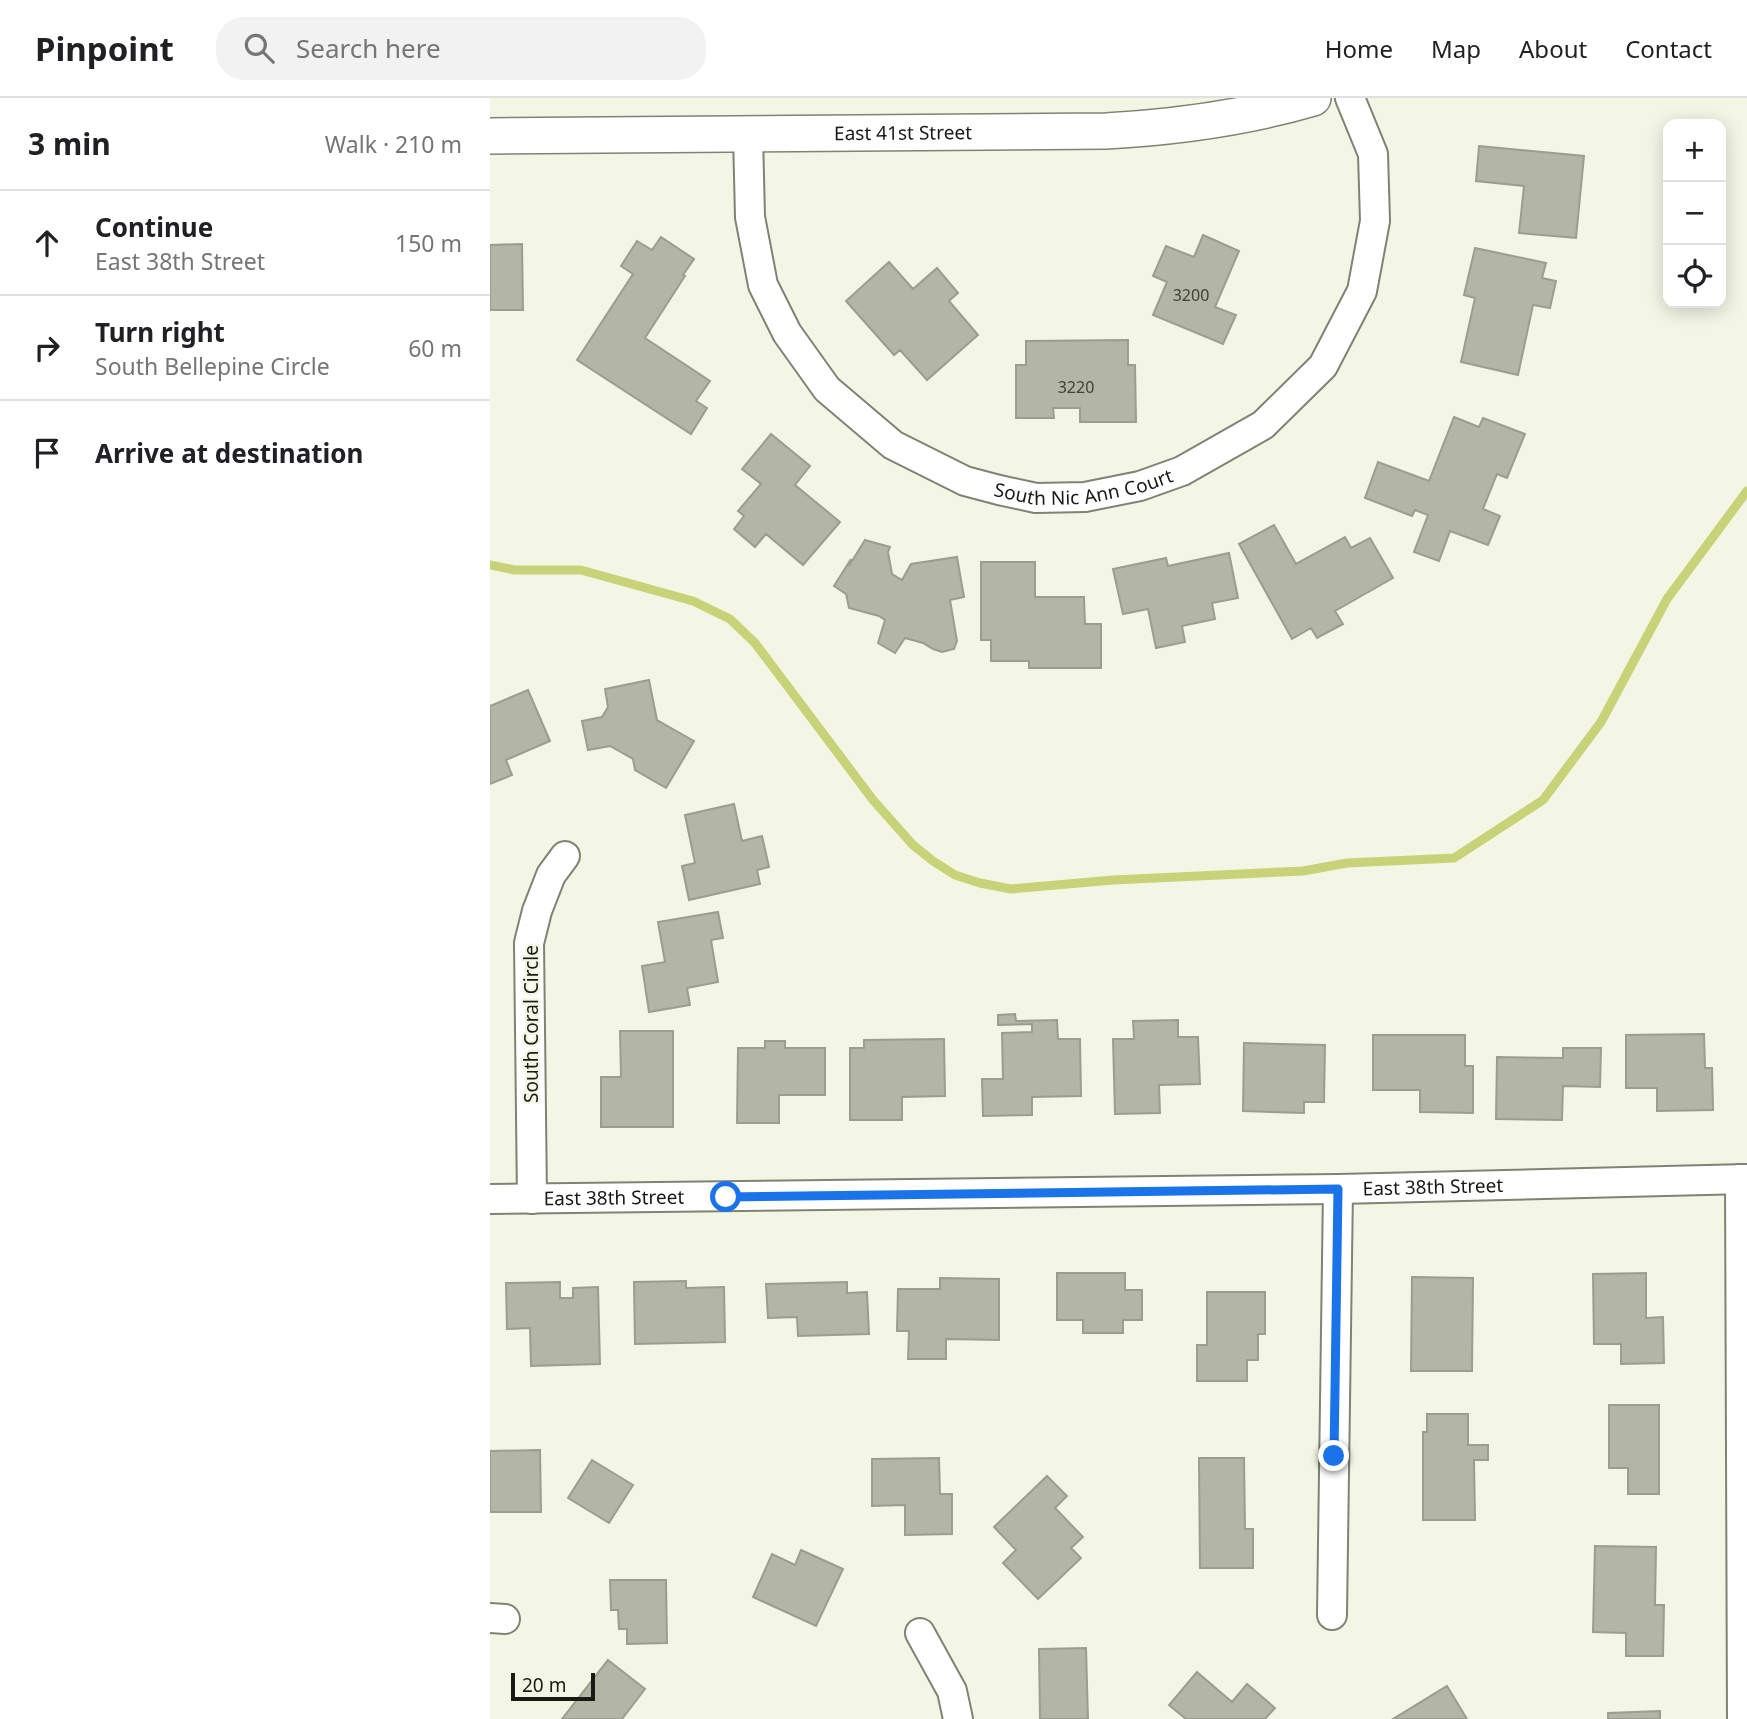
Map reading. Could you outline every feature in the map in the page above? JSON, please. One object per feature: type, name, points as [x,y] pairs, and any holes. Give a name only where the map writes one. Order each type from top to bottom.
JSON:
[{"type":"street","name":"East 41st Street","points":[[490,136],[1106,131],[1166,128],[1236,116],[1313,98]]},
{"type":"street","name":"South Nic Ann Court","points":[[748,135],[750,217],[763,285],[788,333],[827,389],[893,445],[965,481],[1036,498],[1085,497],[1140,486],[1182,471],[1263,425],[1323,366],[1362,291],[1375,222],[1373,154],[1350,98]]},
{"type":"street","name":"South Coral Circle","points":[[532,1199],[529,943],[537,911],[551,875],[565,856]]},
{"type":"street","name":"East 38th Street","points":[[490,1199],[1338,1189],[1744,1179]]},
{"type":"street","points":[[1742,1719],[1744,1179]]},
{"type":"street","points":[[1332,1615],[1338,1189]]},
{"type":"street","points":[[920,1633],[952,1691],[958,1719]]},
{"type":"building","points":[[1479,146],[1584,156],[1576,238],[1519,233],[1524,186],[1476,181]]},
{"type":"building","points":[[1203,235],[1239,251],[1215,307],[1236,315],[1223,344],[1153,315],[1167,282],[1153,276],[1166,246],[1194,257]]},
{"type":"building","points":[[661,237],[694,259],[645,338],[710,381],[696,401],[707,408],[691,434],[577,360],[633,274],[621,266],[637,241],[652,250]]},
{"type":"building","points":[[522,244],[523,310],[490,310],[490,245]]},
{"type":"building","points":[[1475,248],[1546,263],[1542,278],[1556,281],[1550,308],[1533,305],[1518,375],[1461,362],[1475,298],[1464,295]]},
{"type":"building","points":[[889,262],[913,289],[937,268],[958,293],[949,301],[978,335],[927,380],[900,350],[894,355],[846,301]]},
{"type":"building","points":[[1128,340],[1128,365],[1135,365],[1136,422],[1080,422],[1080,408],[1053,408],[1054,418],[1016,418],[1016,365],[1026,365],[1026,341]]},
{"type":"building","points":[[1454,417],[1479,427],[1483,418],[1525,434],[1507,478],[1497,474],[1483,509],[1500,516],[1488,545],[1450,531],[1439,561],[1414,552],[1428,515],[1415,510],[1412,516],[1365,498],[1378,462],[1429,481]]},
{"type":"building","points":[[771,434],[810,466],[795,485],[840,522],[803,565],[766,534],[755,547],[734,529],[744,516],[738,511],[761,484],[742,469]]},
{"type":"building","points":[[1274,525],[1296,564],[1345,537],[1351,548],[1370,538],[1393,578],[1335,611],[1343,624],[1317,638],[1311,628],[1292,639],[1239,544]]},
{"type":"building","points":[[865,540],[890,547],[888,552],[892,574],[902,580],[911,564],[957,557],[964,597],[950,600],[957,641],[954,649],[942,652],[905,638],[895,653],[878,643],[885,620],[849,608],[846,594],[834,586]]},
{"type":"building","points":[[1229,553],[1238,598],[1212,603],[1215,619],[1182,626],[1185,642],[1156,648],[1148,609],[1123,614],[1113,569],[1166,558],[1168,566]]},
{"type":"building","points":[[981,562],[1035,562],[1035,597],[1084,597],[1085,624],[1101,624],[1101,668],[1029,668],[1029,661],[991,661],[991,640],[981,640]]},
{"type":"building","points":[[649,680],[657,720],[694,741],[666,788],[635,770],[633,759],[610,746],[588,750],[582,721],[602,717],[608,707],[605,689]]},
{"type":"building","points":[[528,690],[550,741],[506,760],[512,775],[490,784],[490,706]]},
{"type":"building","points":[[734,804],[742,841],[762,836],[769,867],[757,870],[760,884],[689,900],[682,866],[695,863],[685,815]]},
{"type":"building","points":[[718,912],[723,938],[711,940],[718,982],[687,988],[690,1005],[649,1012],[642,966],[665,962],[658,922]]},
{"type":"building","points":[[1015,1014],[1016,1021],[1057,1020],[1058,1039],[1080,1039],[1081,1096],[1032,1097],[1032,1115],[983,1116],[982,1079],[1003,1079],[1002,1033],[1032,1032],[1032,1024],[998,1025],[998,1015]]},
{"type":"building","points":[[1178,1020],[1178,1037],[1198,1037],[1200,1084],[1159,1085],[1160,1113],[1115,1114],[1113,1039],[1134,1039],[1133,1021]]},
{"type":"building","points":[[620,1031],[673,1031],[673,1127],[601,1127],[601,1077],[621,1077]]},
{"type":"building","points":[[1704,1034],[1705,1068],[1712,1068],[1713,1110],[1657,1111],[1657,1088],[1626,1088],[1626,1035]]},
{"type":"building","points":[[1373,1035],[1465,1035],[1465,1066],[1473,1066],[1473,1113],[1420,1112],[1420,1090],[1373,1090]]},
{"type":"building","points":[[944,1039],[945,1096],[902,1097],[902,1120],[850,1120],[850,1048],[864,1048],[864,1040]]},
{"type":"building","points":[[765,1041],[785,1041],[785,1048],[825,1048],[825,1095],[779,1095],[779,1123],[737,1123],[738,1048],[765,1048]]},
{"type":"building","points":[[1244,1043],[1325,1045],[1324,1102],[1304,1102],[1304,1113],[1243,1111]]},
{"type":"building","points":[[1563,1048],[1601,1048],[1600,1087],[1563,1086],[1562,1120],[1496,1119],[1497,1057],[1563,1058]]},
{"type":"building","points":[[1057,1273],[1125,1273],[1125,1290],[1142,1290],[1142,1320],[1123,1320],[1123,1333],[1083,1333],[1083,1320],[1057,1320]]},
{"type":"building","points":[[1646,1273],[1646,1318],[1663,1317],[1664,1363],[1621,1364],[1621,1344],[1594,1344],[1593,1274]]},
{"type":"building","points":[[1412,1277],[1473,1278],[1472,1371],[1411,1371]]},
{"type":"building","points":[[940,1278],[999,1279],[999,1340],[946,1339],[946,1359],[908,1359],[909,1331],[897,1331],[898,1289],[940,1289]]},
{"type":"building","points":[[686,1281],[686,1288],[724,1287],[725,1342],[635,1344],[634,1282]]},
{"type":"building","points":[[560,1282],[560,1298],[573,1298],[573,1288],[598,1287],[600,1364],[531,1366],[530,1328],[507,1329],[506,1283]]},
{"type":"building","points":[[847,1282],[847,1293],[867,1292],[869,1334],[798,1336],[797,1317],[768,1318],[766,1284]]},
{"type":"building","points":[[1207,1292],[1265,1292],[1265,1334],[1258,1334],[1258,1360],[1247,1360],[1247,1381],[1197,1381],[1197,1345],[1207,1345]]},
{"type":"building","points":[[1609,1405],[1659,1405],[1659,1494],[1628,1494],[1628,1468],[1609,1468]]},
{"type":"building","points":[[1427,1414],[1468,1414],[1468,1445],[1488,1445],[1488,1460],[1474,1460],[1475,1520],[1423,1520],[1423,1432],[1427,1432]]},
{"type":"building","points":[[540,1450],[541,1512],[490,1512],[490,1451]]},
{"type":"building","points":[[939,1458],[940,1494],[952,1494],[952,1534],[905,1535],[905,1505],[872,1506],[872,1459]]},
{"type":"building","points":[[1199,1458],[1244,1458],[1245,1529],[1253,1529],[1253,1568],[1200,1568]]},
{"type":"building","points":[[592,1460],[633,1485],[609,1523],[568,1498]]},
{"type":"building","points":[[1047,1476],[1067,1496],[1055,1508],[1083,1537],[1071,1548],[1081,1558],[1038,1599],[1003,1563],[1016,1550],[994,1527]]},
{"type":"building","points":[[1595,1546],[1656,1547],[1655,1605],[1664,1605],[1663,1656],[1626,1656],[1626,1633],[1593,1632]]},
{"type":"building","points":[[801,1550],[843,1569],[816,1626],[753,1597],[772,1554],[795,1565]]},
{"type":"building","points":[[610,1580],[666,1580],[667,1643],[627,1644],[627,1629],[619,1629],[618,1610],[611,1610]]},
{"type":"building","points":[[1086,1648],[1088,1719],[1040,1719],[1039,1649]]},
{"type":"building","points":[[608,1660],[645,1689],[622,1719],[562,1719]]},
{"type":"building","points":[[1197,1672],[1232,1702],[1247,1684],[1275,1708],[1265,1719],[1186,1719],[1169,1705]]},
{"type":"building","points":[[1447,1686],[1467,1719],[1393,1719]]},
{"type":"building","points":[[1660,1711],[1660,1719],[1608,1719],[1608,1713]]},
{"type":"waterway","points":[[490,565],[515,570],[581,570],[693,601],[730,619],[755,643],[873,800],[913,845],[955,875],[1011,889],[1113,880],[1303,871],[1347,863],[1454,858],[1543,800],[1601,722],[1667,599],[1747,491]]},
{"type":"route","points":[[726,1197],[1338,1189],[1334,1456]]}]
